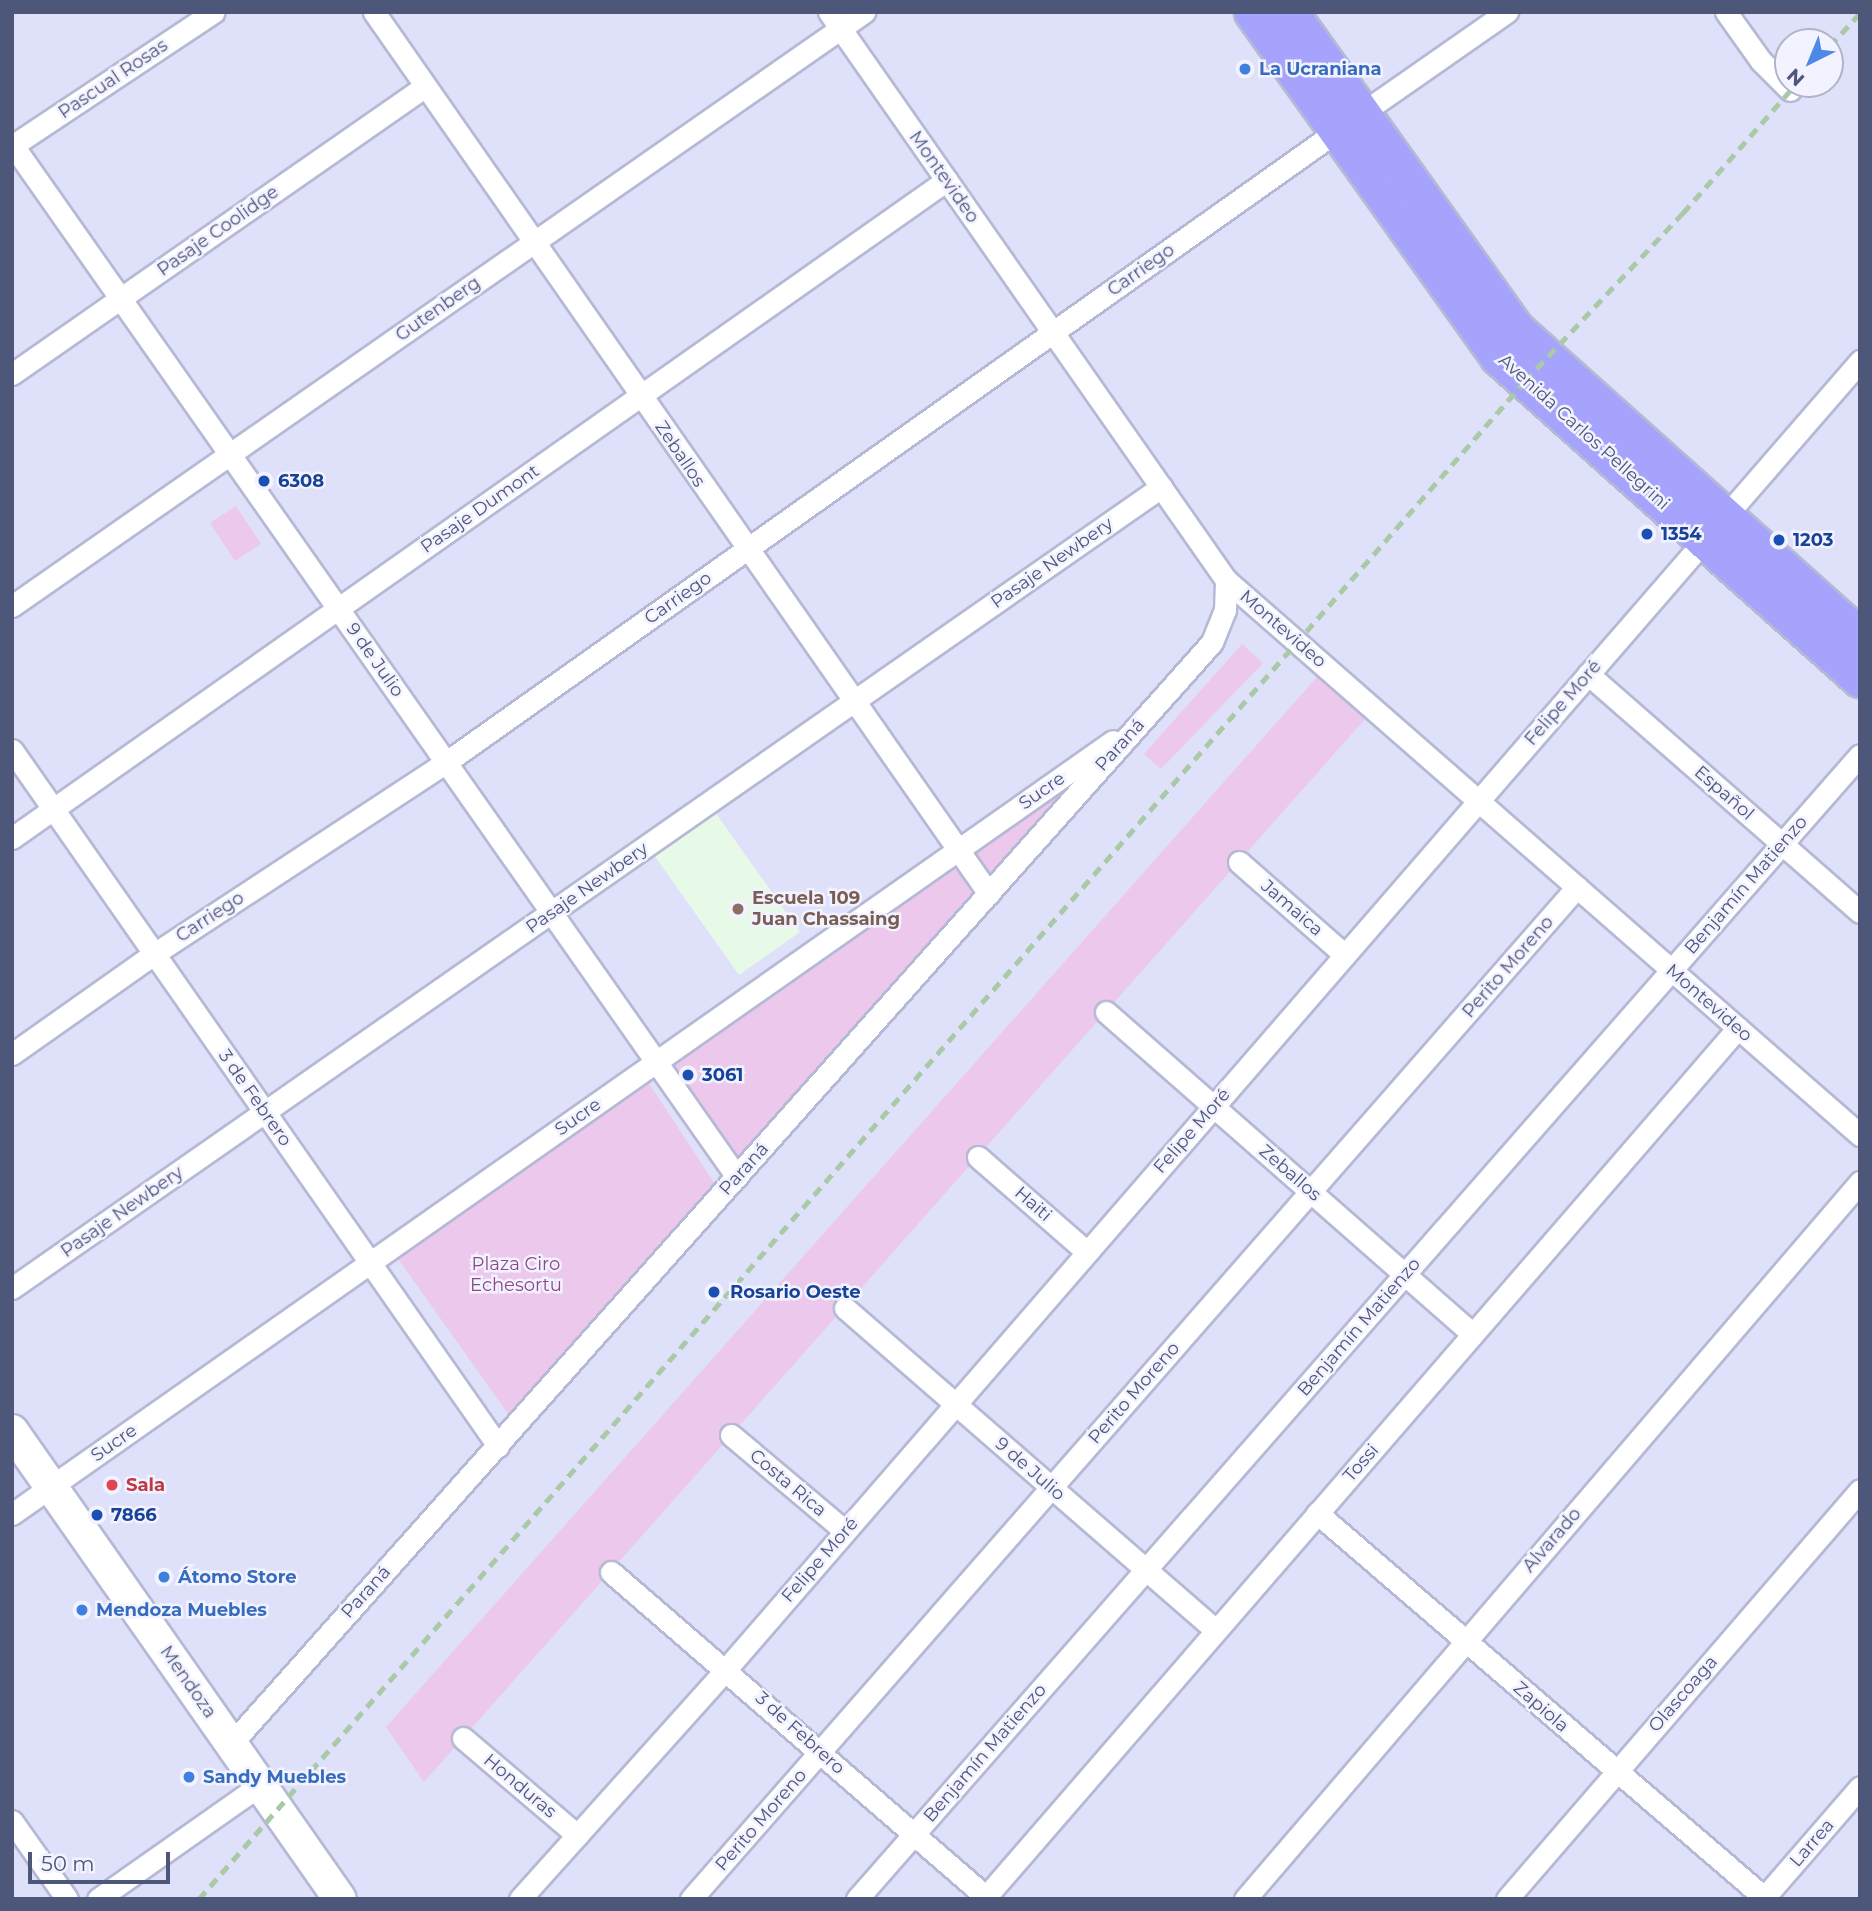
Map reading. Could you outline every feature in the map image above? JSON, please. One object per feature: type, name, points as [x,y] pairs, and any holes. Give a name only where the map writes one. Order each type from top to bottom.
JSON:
[{"type":"main road","name":"Avenida Carlos Pellegrini","points":[[1252,12],[1350,122]]},
{"type":"main road","name":"Avenida Carlos Pellegrini","points":[[1290,12],[1350,122],[1499,357],[1714,528],[1860,636]]},
{"type":"main road","name":"Avenida Carlos Pellegrini","points":[[1714,528],[1860,678]]},
{"type":"main road","name":"Mendoza","points":[[12,1431],[340,1899]]},
{"type":"street","name":"Pascual Rosas","points":[[13,145],[214,12]]},
{"type":"street","name":"Zeballos","points":[[374,12],[745,550],[989,894]]},
{"type":"street","name":"Gutenberg","points":[[12,606],[533,243],[835,20],[864,12]]},
{"type":"street","name":"Carriego","points":[[12,1054],[154,954],[445,762],[1507,12]]},
{"type":"street","points":[[1726,12],[1761,61],[1774,74]]},
{"type":"street","name":"Montevideo","points":[[835,20],[1226,580],[1860,1135]]},
{"type":"street","name":"Pasaje Coolidge","points":[[12,374],[424,87]]},
{"type":"street","name":"9 de Julio","points":[[13,145],[737,1177]]},
{"type":"street","name":"Pasaje Dumont","points":[[12,838],[947,180]]},
{"type":"street","name":"Felipe Moré","points":[[520,1899],[727,1668],[1860,361]]},
{"type":"street","name":"Pasaje Newbery","points":[[12,1289],[1161,487]]},
{"type":"street","name":"Paraná","points":[[231,1744],[1212,642],[1225,610],[1226,580]]},
{"type":"street","name":"Español","points":[[1588,674],[1860,912]]},
{"type":"street","name":"Sucre","points":[[12,1514],[1143,720]]},
{"type":"street","name":"3 de Febrero","points":[[12,750],[498,1447]]},
{"type":"street","name":"Benjamín Matienzo","points":[[857,1899],[1860,755]]},
{"type":"street","name":"Jamaica","points":[[1239,862],[1345,955]]},
{"type":"street","name":"Perito Moreno","points":[[691,1899],[1577,887]]},
{"type":"street","name":"Zeballos","points":[[1106,1012],[1474,1334]]},
{"type":"street","name":"Tossi","points":[[985,1898],[1738,1028]]},
{"type":"street","name":"Haiti","points":[[978,1157],[1087,1252]]},
{"type":"street","name":"Alvarado","points":[[1245,1899],[1860,1182]]},
{"type":"street","name":"9 de Julio","points":[[845,1308],[1216,1630]]},
{"type":"street","name":"Costa Rica","points":[[732,1435],[845,1531]]},
{"type":"street","name":"Olascoaga","points":[[1507,1899],[1860,1490]]},
{"type":"street","name":"Zapiola","points":[[1317,1513],[1765,1898]]},
{"type":"street","name":"3 de Febrero","points":[[611,1572],[727,1668],[985,1898]]},
{"type":"street","name":"Honduras","points":[[463,1738],[577,1835]]},
{"type":"street","points":[[98,1899],[260,1785]]},
{"type":"street","name":"Larrea","points":[[1765,1898],[1860,1787]]},
{"type":"street","points":[[12,1821],[67,1899]]},
{"type":"shaded area","points":[[12,12],[1860,12],[1860,1899],[12,1899]]},
{"type":"shaded area","name":"Escuela 109 Juan Chassaing","points":[[715,812],[800,932],[739,975],[654,855]]},
{"type":"green space","points":[[236,506],[261,544],[235,561],[210,523]]},
{"type":"green space","points":[[1242,644],[1263,663],[1161,769],[1144,754]]},
{"type":"green space","points":[[1317,677],[1365,719],[424,1782],[386,1727]]},
{"type":"green space","points":[[1103,756],[991,881],[970,852]]},
{"type":"green space","points":[[953,858],[980,896],[741,1162],[669,1062]]},
{"type":"green space","name":"Plaza Ciro Echesortu","points":[[648,1082],[715,1184],[509,1415],[394,1253]]},
{"type":"railway","points":[[1844,31],[1860,13]]},
{"type":"railway","points":[[199,1899],[1525,381],[1683,213],[1784,98]]},
{"type":"place","name":"La Ucraniana","points":[[1245,69]]},
{"type":"place","name":"6308","points":[[264,481]]},
{"type":"place","name":"1354","points":[[1647,534]]},
{"type":"place","name":"1203","points":[[1779,540]]},
{"type":"place","name":"Escuela 109 Juan Chassaing","points":[[738,909]]},
{"type":"place","name":"3061","points":[[688,1075]]},
{"type":"place","name":"Rosario Oeste","points":[[714,1292]]},
{"type":"place","name":"Sala","points":[[112,1485]]},
{"type":"place","name":"7866","points":[[97,1515]]},
{"type":"place","name":"Átomo Store","points":[[164,1577]]},
{"type":"place","name":"Mendoza Muebles","points":[[82,1610]]},
{"type":"place","name":"Sandy Muebles","points":[[189,1777]]}]
